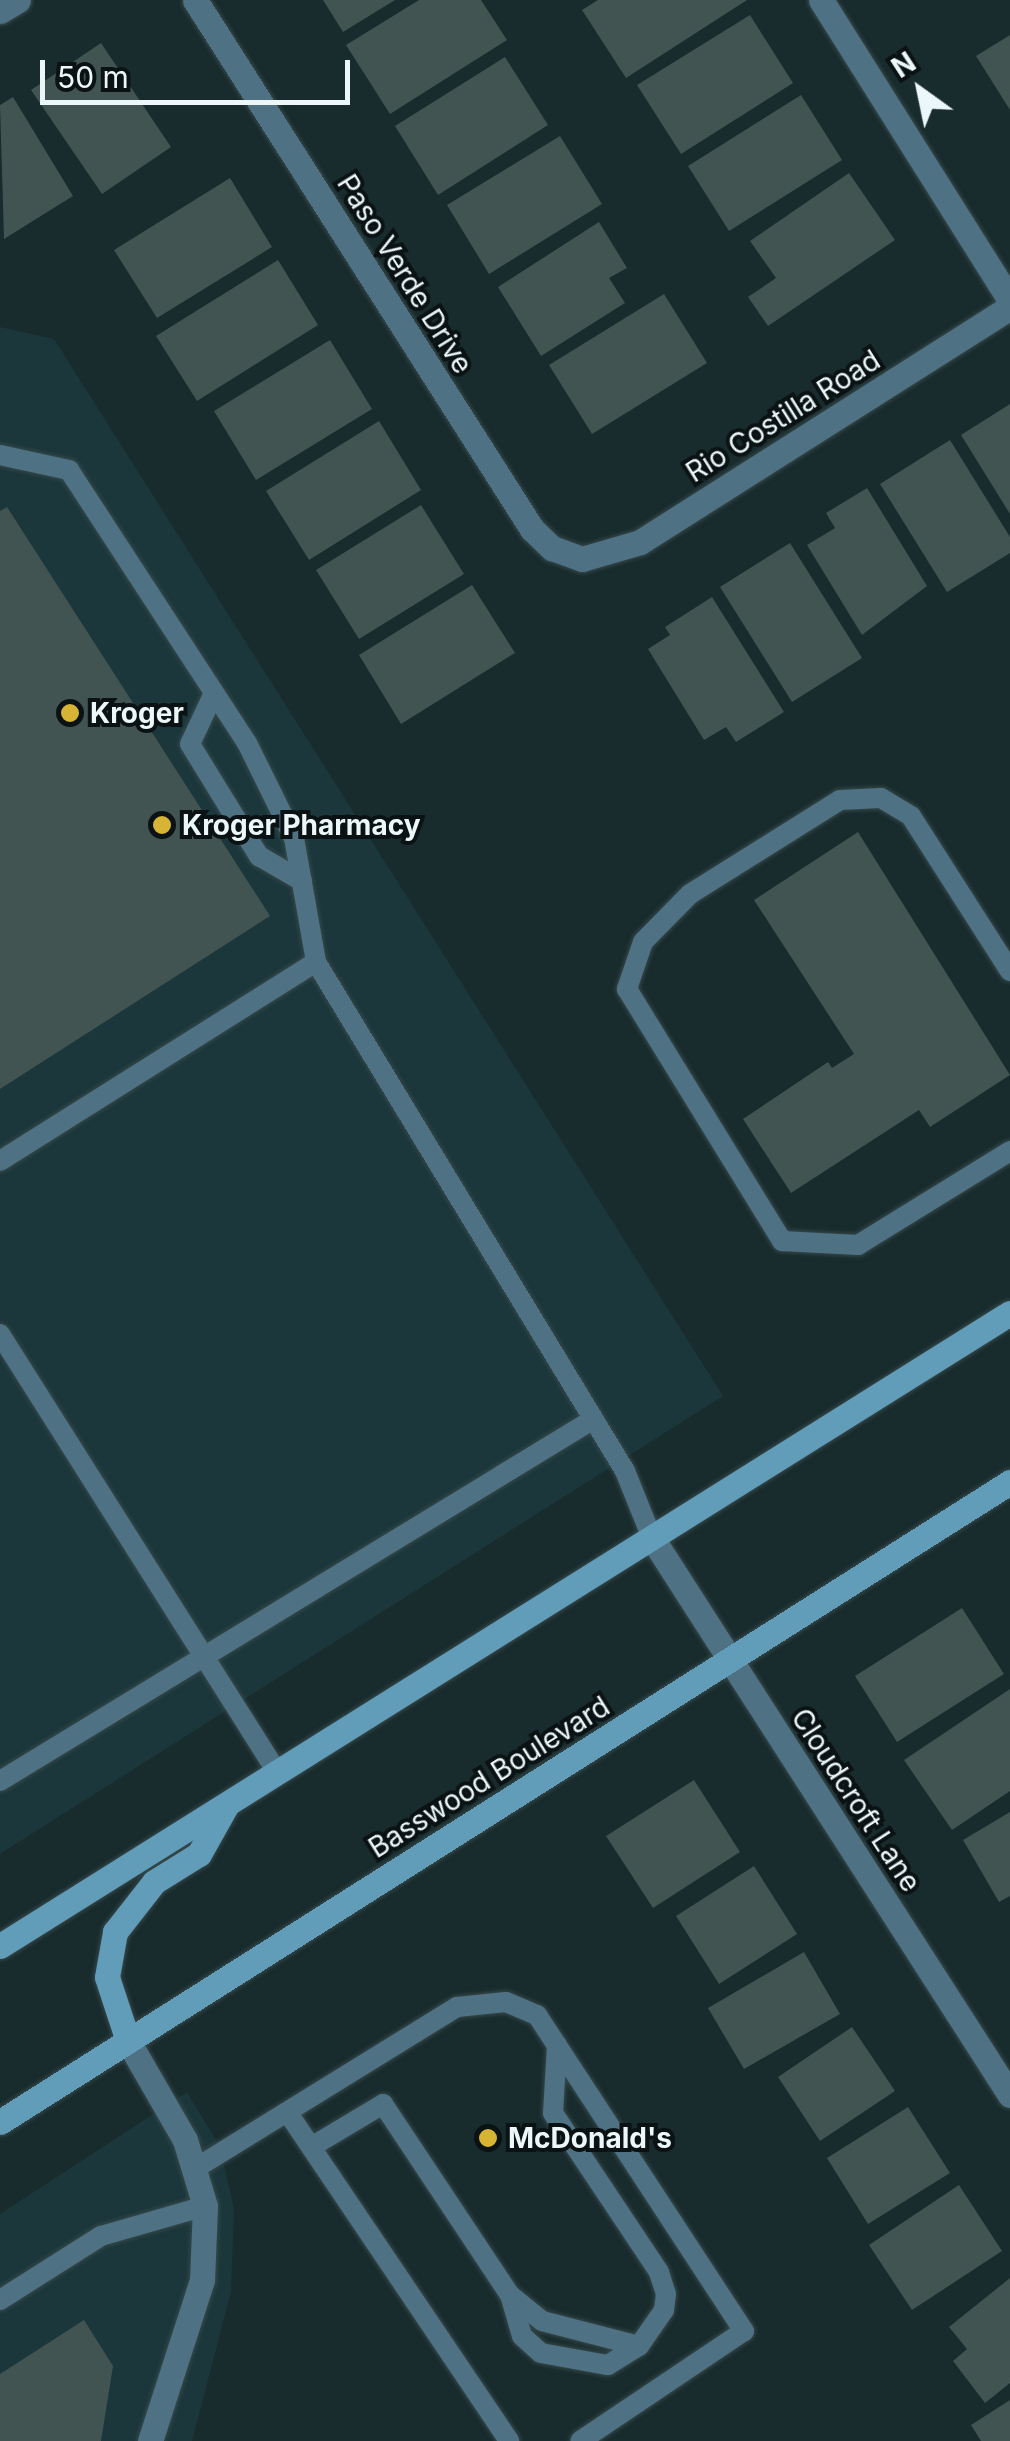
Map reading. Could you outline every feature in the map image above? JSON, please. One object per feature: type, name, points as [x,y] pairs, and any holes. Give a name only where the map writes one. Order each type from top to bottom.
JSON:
[{"type":"main road","points":[[0,1946],[1010,1313]]},
{"type":"main road","name":"Basswood Boulevard","points":[[0,2122],[1010,1482]]},
{"type":"main road","points":[[128,2041],[107,1978],[115,1932],[154,1882],[198,1854],[229,1802]]},
{"type":"street","points":[[0,11],[18,0]]},
{"type":"street","name":"Paso Verde Drive","points":[[195,0],[532,529],[552,548],[582,559]]},
{"type":"street","points":[[821,0],[1010,303]]},
{"type":"street","name":"Rio Costilla Road","points":[[582,559],[640,542],[1010,303]]},
{"type":"street","name":"Cloudcroft Lane","points":[[652,1538],[1010,2094]]},
{"type":"street","points":[[128,2041],[196,2168],[205,2206],[202,2280],[150,2441]]},
{"type":"lane","points":[[0,455],[69,470],[214,693],[294,838],[316,962],[625,1472],[652,1538]]},
{"type":"lane","points":[[214,693],[190,744],[259,856],[302,881]]},
{"type":"lane","points":[[1010,971],[911,816],[881,798],[840,800],[690,894],[643,942],[627,989],[782,1242],[858,1246],[1010,1151]]},
{"type":"lane","points":[[0,1160],[316,962]]},
{"type":"lane","points":[[0,1334],[208,1658],[276,1772]]},
{"type":"lane","points":[[0,1781],[208,1658],[592,1420]]},
{"type":"lane","points":[[196,2168],[457,2007],[483,2000],[537,2015],[744,2331],[580,2441]]},
{"type":"lane","points":[[310,2147],[383,2104],[510,2296],[522,2336],[541,2353],[608,2365],[639,2346],[664,2310],[666,2294],[659,2272],[554,2112],[558,2045]]},
{"type":"lane","points":[[288,2113],[508,2441]]},
{"type":"lane","points":[[0,2300],[101,2236],[205,2206]]},
{"type":"lane","points":[[510,2296],[542,2321],[639,2346]]},
{"type":"shaded area","points":[[0,327],[54,339],[723,1396],[0,1854]]},
{"type":"shaded area","points":[[187,2092],[219,2145],[234,2208],[231,2292],[192,2441],[0,2441],[0,2214]]},
{"type":"building","points":[[323,0],[395,0],[343,32]]},
{"type":"building","points":[[419,0],[481,0],[507,40],[390,114],[346,45]]},
{"type":"building","points":[[598,0],[747,0],[626,78],[582,10]]},
{"type":"building","points":[[750,15],[793,83],[681,154],[637,85]]},
{"type":"building","points":[[1010,35],[1010,110],[976,56]]},
{"type":"building","points":[[101,43],[171,147],[102,194],[31,90]]},
{"type":"building","points":[[505,57],[548,125],[438,195],[395,126]]},
{"type":"building","points":[[801,95],[842,160],[729,231],[688,166]]},
{"type":"building","points":[[13,97],[73,196],[4,239],[0,105]]},
{"type":"building","points":[[560,136],[602,204],[489,274],[447,205]]},
{"type":"building","points":[[849,173],[895,240],[768,326],[748,297],[776,278],[750,241]]},
{"type":"building","points":[[230,178],[272,247],[157,318],[114,250]]},
{"type":"building","points":[[599,222],[627,268],[609,278],[625,303],[541,356],[498,287]]},
{"type":"building","points":[[278,260],[318,325],[197,401],[156,336]]},
{"type":"building","points":[[664,294],[707,363],[592,434],[549,365]]},
{"type":"building","points":[[330,340],[372,409],[256,480],[214,411]]},
{"type":"building","points":[[1010,404],[1010,514],[961,435]]},
{"type":"building","points":[[379,421],[421,490],[309,560],[266,491]]},
{"type":"building","points":[[950,440],[1010,537],[1010,553],[947,592],[880,484]]},
{"type":"building","points":[[867,488],[927,586],[862,635],[807,545],[835,528],[826,513]]},
{"type":"building","points":[[421,505],[464,574],[359,639],[316,570]]},
{"type":"building","name":"Kroger","points":[[7,507],[270,916],[0,1089],[0,511]]},
{"type":"building","points":[[790,543],[862,658],[792,702],[720,587]]},
{"type":"building","points":[[472,585],[515,653],[401,724],[359,655]]},
{"type":"building","points":[[712,597],[784,712],[736,742],[726,727],[704,740],[648,649],[670,635],[665,627]]},
{"type":"building","points":[[858,832],[1010,1075],[930,1127],[919,1110],[791,1193],[743,1119],[828,1062],[832,1068],[854,1054],[754,900]]},
{"type":"building","points":[[962,1608],[1004,1674],[897,1742],[855,1676]]},
{"type":"building","points":[[1010,1689],[1010,1791],[952,1830],[904,1760]]},
{"type":"building","points":[[694,1780],[740,1852],[653,1908],[606,1836]]},
{"type":"building","points":[[1010,1812],[1010,1896],[999,1902],[963,1840]]},
{"type":"building","points":[[754,1866],[797,1934],[719,1984],[676,1916]]},
{"type":"building","points":[[804,1952],[840,2014],[744,2069],[708,2008]]},
{"type":"building","points":[[852,2027],[895,2091],[820,2141],[778,2077]]},
{"type":"building","points":[[908,2107],[950,2173],[868,2224],[827,2158]]},
{"type":"building","points":[[959,2185],[1002,2251],[912,2310],[869,2245]]},
{"type":"building","points":[[1010,2278],[1010,2383],[985,2403],[953,2361],[967,2349],[949,2327]]},
{"type":"building","points":[[84,2320],[113,2366],[101,2441],[0,2441],[0,2374]]},
{"type":"building","points":[[1010,2400],[1010,2441],[981,2441],[971,2425]]},
{"type":"place","name":"Kroger","points":[[70,713]]},
{"type":"place","name":"Kroger Pharmacy","points":[[162,825]]},
{"type":"place","name":"McDonald's","points":[[488,2138]]}]
